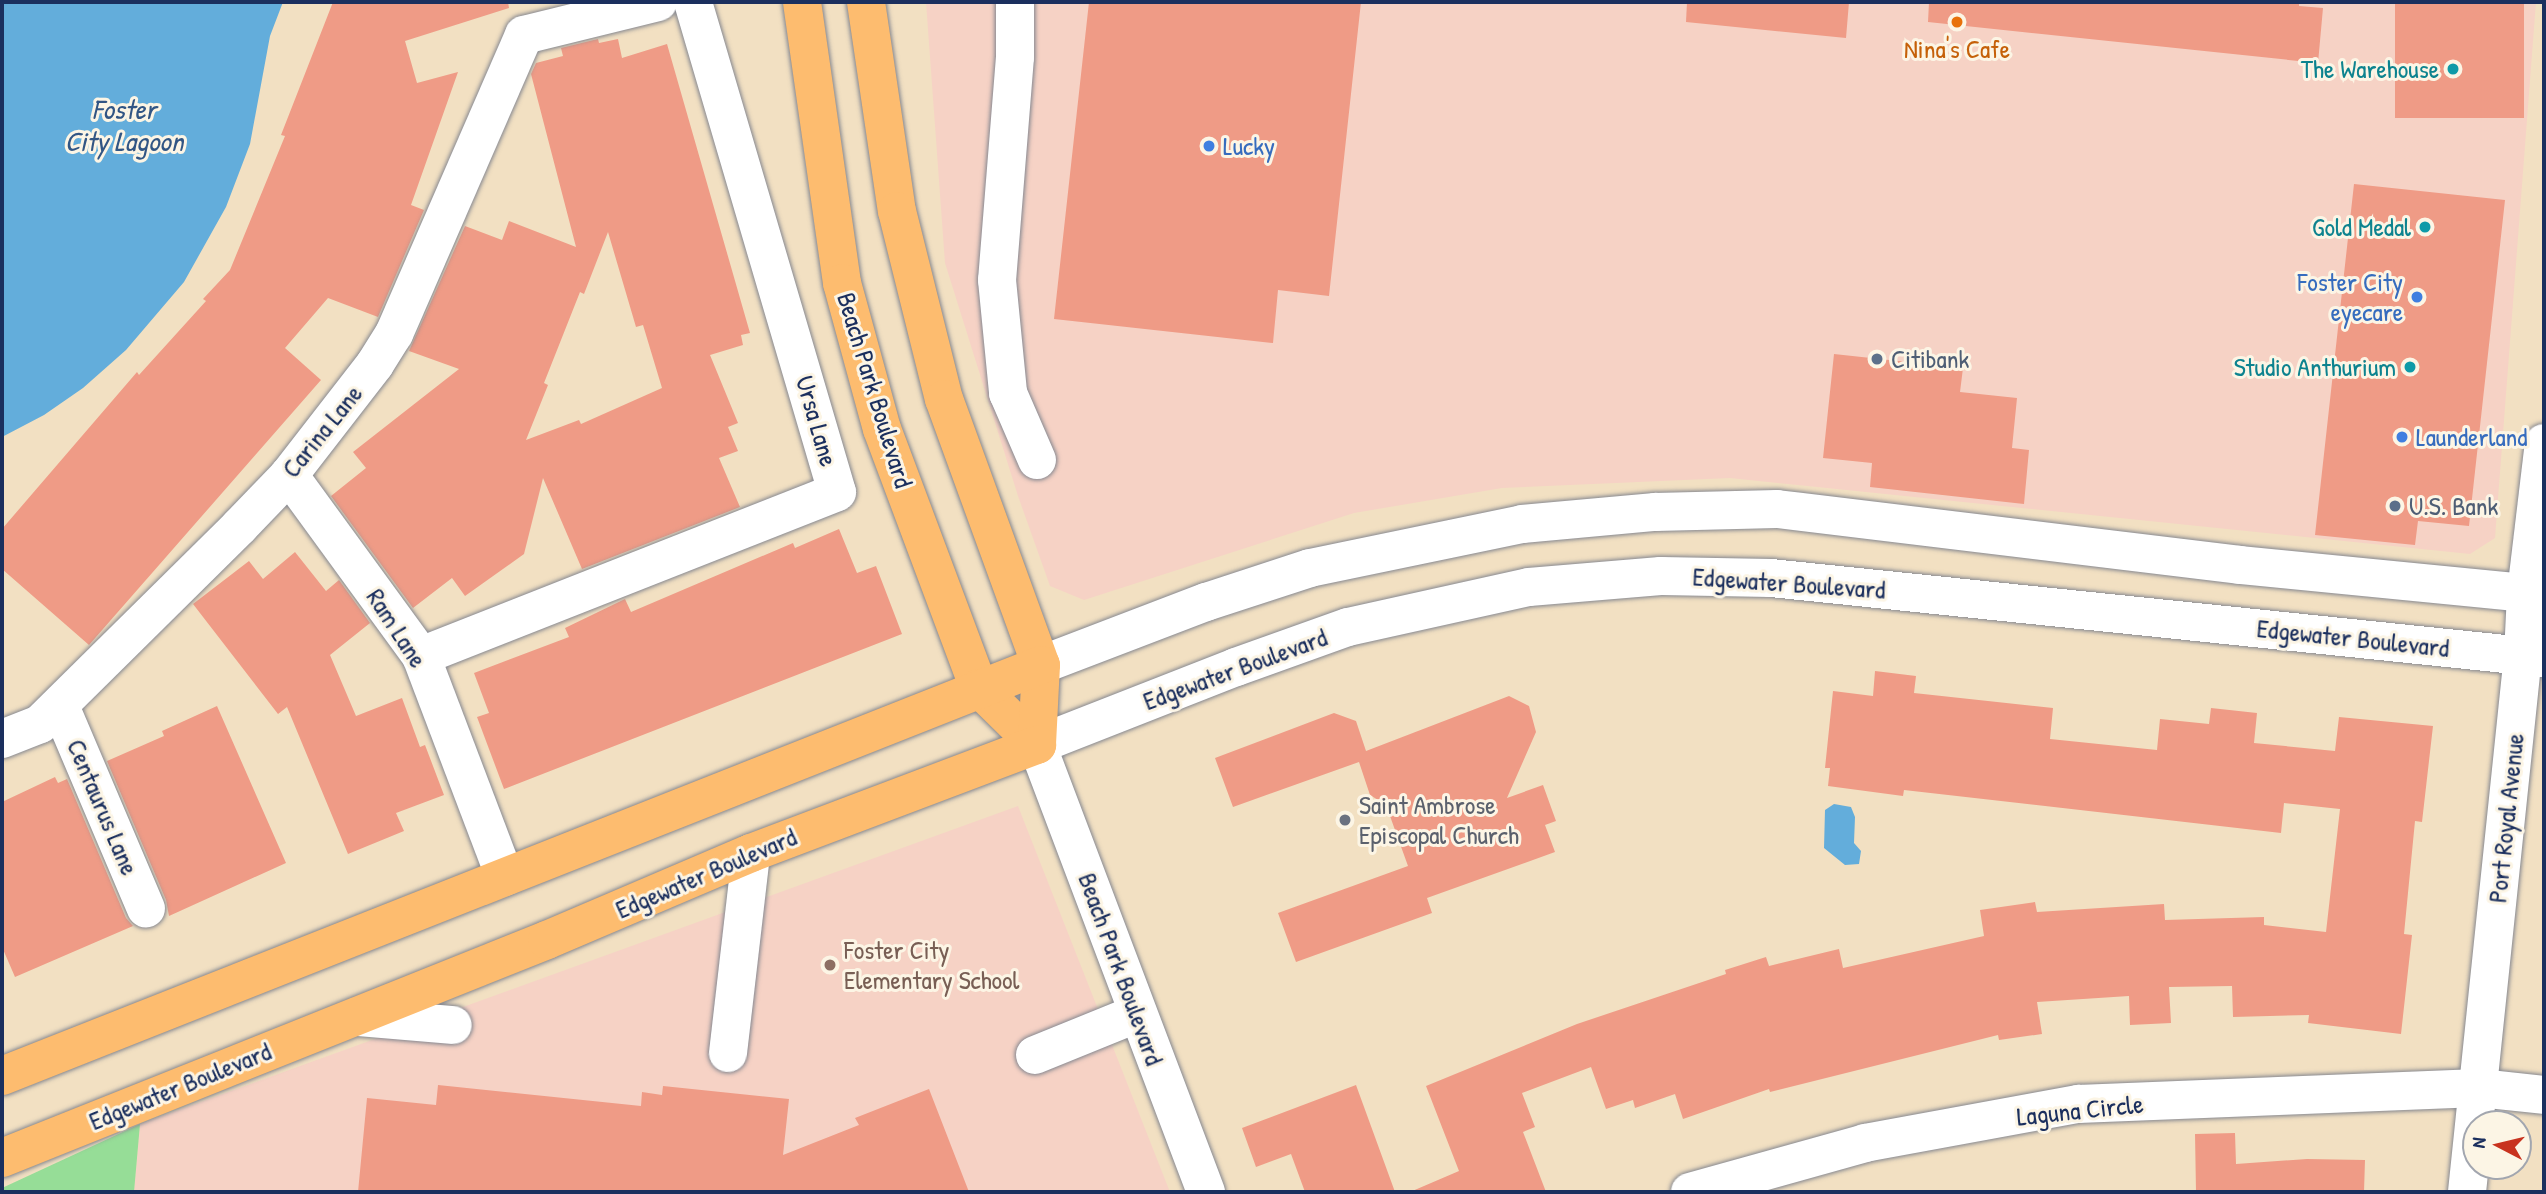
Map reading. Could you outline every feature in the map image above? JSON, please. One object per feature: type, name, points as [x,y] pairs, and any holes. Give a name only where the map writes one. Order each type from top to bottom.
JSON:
[{"type":"main road","name":"Beach Park Boulevard","points":[[802,2],[842,283],[882,429],[979,688],[1037,745]]},
{"type":"main road","name":"Beach Park Boulevard","points":[[866,2],[897,211],[944,399],[1041,665],[1037,745]]},
{"type":"main road","points":[[2,1076],[1041,665]]},
{"type":"main road","name":"Edgewater Boulevard","points":[[2,1158],[357,1017],[751,853],[1037,745]]},
{"type":"street","name":"Carina Lane","points":[[2,739],[40,724],[60,706],[289,475],[375,364],[394,334],[524,35],[658,2]]},
{"type":"street","name":"Ursa Lane","points":[[421,656],[837,492],[693,2]]},
{"type":"street","points":[[1015,2],[1015,57],[997,281],[1008,393],[1037,460]]},
{"type":"street","name":"Port Royal Avenue","points":[[2467,1192],[2534,656],[2544,443]]},
{"type":"street","name":"Ram Lane","points":[[289,475],[421,656],[505,877]]},
{"type":"street","points":[[1041,665],[1206,602],[1310,568],[1522,524],[1655,512],[1777,509],[2240,565],[2535,594]]},
{"type":"street","name":"Edgewater Boulevard","points":[[1037,745],[1236,667],[1348,627],[1530,587],[1661,576],[1771,578],[2534,656]]},
{"type":"street","name":"Centaurus Lane","points":[[60,706],[146,909]]},
{"type":"street","name":"Beach Park Boulevard","points":[[1037,745],[1136,1014],[1206,1192]]},
{"type":"street","points":[[728,1053],[751,853]]},
{"type":"street","points":[[1035,1055],[1136,1014]]},
{"type":"street","points":[[357,1017],[453,1025]]},
{"type":"street","name":"Laguna Circle","points":[[1690,1192],[1865,1143],[2078,1104],[2479,1088],[2544,1095]]},
{"type":"shaded area","points":[[926,2],[2536,2],[2495,538],[2470,554],[1730,478],[1502,488],[1354,513],[1084,600],[1050,586],[1018,496],[945,263]]},
{"type":"shaded area","name":"Foster City Elementary School","points":[[1018,806],[1170,1192],[134,1192],[140,1124]]},
{"type":"green space","points":[[140,1124],[134,1192],[2,1192],[2,1188]]},
{"type":"water","name":"Foster City Lagoon","points":[[2,2],[283,2],[270,36],[250,144],[226,207],[184,282],[126,350],[83,388],[44,415],[2,437]]},
{"type":"water","points":[[1834,804],[1851,807],[1855,817],[1854,843],[1861,851],[1859,864],[1845,865],[1824,848],[1825,810]]},
{"type":"building","points":[[333,2],[508,2],[509,8],[405,41],[417,83],[458,72],[411,205],[424,210],[378,317],[328,298],[285,348],[321,380],[89,645],[2,569],[2,529],[137,372],[139,375],[206,301],[203,299],[230,270],[285,136],[281,135]]},
{"type":"building","name":"Lucky","points":[[1089,2],[1361,2],[1329,296],[1278,290],[1273,343],[1054,319]]},
{"type":"building","points":[[1687,2],[1849,2],[1846,38],[1686,22]]},
{"type":"building","points":[[1929,2],[2299,2],[2299,6],[2323,8],[2318,63],[1928,22]]},
{"type":"building","name":"The Warehouse","points":[[2395,2],[2524,2],[2524,118],[2395,118]]},
{"type":"building","points":[[598,39],[599,43],[618,39],[622,58],[667,44],[750,333],[741,335],[743,345],[710,355],[738,423],[728,427],[738,451],[719,458],[740,507],[582,569],[543,478],[524,554],[465,596],[452,578],[413,608],[331,496],[366,468],[353,452],[459,369],[409,351],[465,226],[502,240],[509,221],[576,247],[531,74],[536,63],[563,56],[561,48]],"holes":[[[608,232],[636,327],[643,325],[662,388],[581,424],[579,420],[526,440],[548,385],[544,383],[580,292],[584,294]]]},
{"type":"building","points":[[2354,184],[2505,200],[2469,526],[2418,521],[2415,545],[2315,535]]},
{"type":"building","points":[[1834,354],[1963,368],[1960,392],[2017,398],[2012,448],[2029,450],[2024,504],[1870,487],[1872,463],[1823,458]]},
{"type":"building","points":[[839,529],[857,573],[876,566],[902,634],[504,789],[477,717],[489,713],[474,673],[569,637],[565,628],[625,599],[631,612],[793,543],[795,548]]},
{"type":"building","points":[[295,552],[326,591],[339,580],[370,623],[330,655],[356,716],[402,698],[420,747],[425,745],[444,795],[396,813],[404,831],[348,854],[287,707],[278,714],[193,604],[249,561],[263,579]]},
{"type":"building","points":[[1875,671],[1916,676],[1914,693],[2053,708],[2050,739],[2157,750],[2160,719],[2209,724],[2211,708],[2257,713],[2254,743],[2335,751],[2339,717],[2433,726],[2422,822],[2415,821],[2404,934],[2412,935],[2401,1034],[2308,1023],[2309,1015],[2233,1017],[2232,986],[2169,987],[2171,1023],[2130,1025],[2129,996],[2037,1002],[2042,1034],[1999,1040],[1998,1035],[1770,1092],[1769,1089],[1683,1119],[1675,1094],[1635,1108],[1633,1100],[1606,1109],[1591,1067],[1522,1093],[1535,1127],[1523,1132],[1546,1192],[1410,1192],[1459,1171],[1426,1086],[1577,1024],[1726,974],[1725,970],[1766,957],[1769,966],[1839,949],[1843,968],[1984,936],[1980,910],[2035,902],[2037,912],[2164,904],[2165,920],[2264,917],[2264,925],[2326,932],[2340,809],[2284,803],[2281,833],[1904,790],[1903,796],[1828,786],[1830,768],[1825,768],[1833,691],[1873,696]]},
{"type":"building","points":[[1509,696],[1529,706],[1536,732],[1507,798],[1543,785],[1556,821],[1545,825],[1555,852],[1427,898],[1432,913],[1296,962],[1278,913],[1408,866],[1386,805],[1370,795],[1359,762],[1233,807],[1215,758],[1334,713],[1356,721],[1366,751]]},
{"type":"building","points":[[217,706],[286,863],[169,916],[166,900],[107,761],[164,736],[162,731]]},
{"type":"building","points":[[55,777],[58,783],[67,779],[126,918],[133,926],[15,977],[2,947],[2,802]]},
{"type":"building","points":[[438,1085],[641,1106],[642,1092],[662,1095],[663,1086],[789,1099],[783,1155],[859,1125],[855,1118],[929,1089],[969,1192],[358,1192],[367,1098],[436,1105]]},
{"type":"building","points":[[1356,1085],[1395,1192],[1305,1192],[1291,1154],[1256,1167],[1242,1128]]},
{"type":"building","points":[[2235,1133],[2236,1164],[2307,1159],[2365,1160],[2364,1192],[2196,1192],[2195,1134]]},
{"type":"place","name":"Nina's Cafe","points":[[1957,22]]},
{"type":"place","name":"The Warehouse","points":[[2453,69]]},
{"type":"place","name":"Lucky","points":[[1209,146]]},
{"type":"place","name":"Gold Medal","points":[[2425,227]]},
{"type":"place","name":"Foster City eyecare","points":[[2417,297]]},
{"type":"place","name":"Citibank","points":[[1877,359]]},
{"type":"place","name":"Studio Anthurium","points":[[2410,367]]},
{"type":"place","name":"Launderland","points":[[2402,437]]},
{"type":"place","name":"U.S. Bank","points":[[2395,506]]},
{"type":"place","name":"Saint Ambrose Episcopal Church","points":[[1345,820]]},
{"type":"place","name":"Foster City Elementary School","points":[[830,965]]}]
